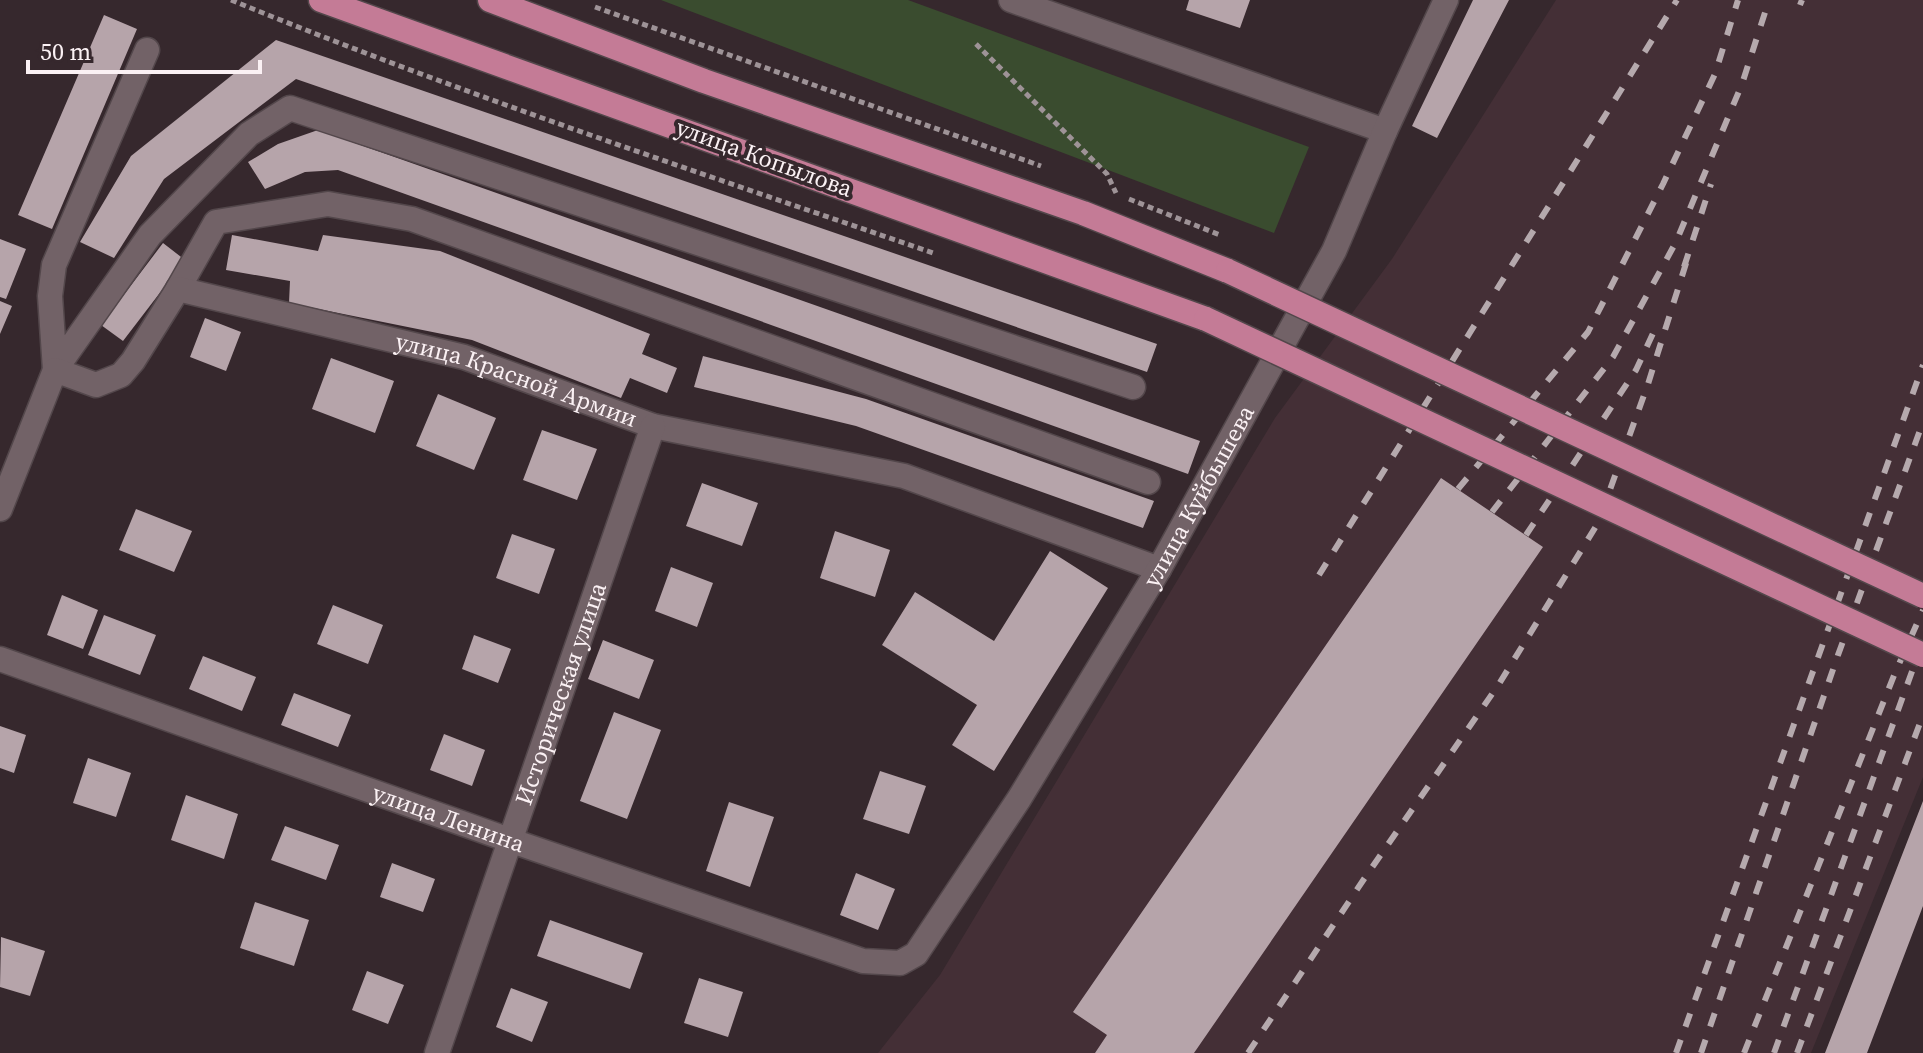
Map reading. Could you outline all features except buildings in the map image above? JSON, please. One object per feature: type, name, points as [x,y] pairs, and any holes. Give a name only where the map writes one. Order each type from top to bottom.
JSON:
[{"type":"main road","name":"улица Копылова","points":[[321,0],[1206,319],[1923,655]]},
{"type":"main road","points":[[490,0],[704,81],[1083,213],[1228,271],[1923,596]]},
{"type":"street","points":[[1011,0],[1385,131]]},
{"type":"street","name":"улица Куйбышева","points":[[900,963],[916,954],[1019,799],[1159,569],[1334,251],[1446,0]]},
{"type":"street","points":[[55,370],[50,296],[54,265],[147,50]]},
{"type":"street","points":[[0,509],[55,370],[150,235],[249,134],[290,108],[1133,387]]},
{"type":"street","points":[[55,370],[96,385],[121,375],[178,289],[216,222],[328,204],[412,219],[1148,482]]},
{"type":"street","name":"улица Красной Армии","points":[[178,289],[464,357],[653,426],[904,476],[1159,569]]},
{"type":"street","name":"Историческая улица","points":[[437,1053],[653,426]]},
{"type":"street","name":"улица Ленина","points":[[0,659],[509,840],[863,961],[900,963]]},
{"type":"path","points":[[231,0],[557,122],[934,254]]},
{"type":"path","points":[[590,5],[1044,167]]},
{"type":"path","points":[[976,44],[1107,174],[1116,193]]},
{"type":"path","points":[[1102,188],[1228,238]]},
{"type":"shaded area","points":[[1556,0],[1923,0],[1923,777],[1811,1053],[878,1053],[940,975],[1275,418],[1392,259]]},
{"type":"green space","points":[[661,0],[908,0],[1309,147],[1274,233]]},
{"type":"railway","points":[[1319,575],[1677,0]]},
{"type":"railway","points":[[1458,489],[1588,332],[1715,74],[1738,0]]},
{"type":"railway","points":[[1492,512],[1613,357],[1676,242],[1742,84],[1769,0]]},
{"type":"railway","points":[[1800,5],[1802,0]]},
{"type":"railway","points":[[1684,267],[1711,184]]},
{"type":"railway","points":[[1248,1053],[1499,684],[1598,523],[1648,384],[1688,257]]},
{"type":"railway","points":[[1526,535],[1636,370],[1655,329]]},
{"type":"railway","points":[[1676,1053],[1923,365]]},
{"type":"railway","points":[[1701,1053],[1838,655],[1923,422]]},
{"type":"railway","points":[[1744,1053],[1923,610]]},
{"type":"railway","points":[[1774,1053],[1923,641]]},
{"type":"railway","points":[[1797,1053],[1923,715]]}]
